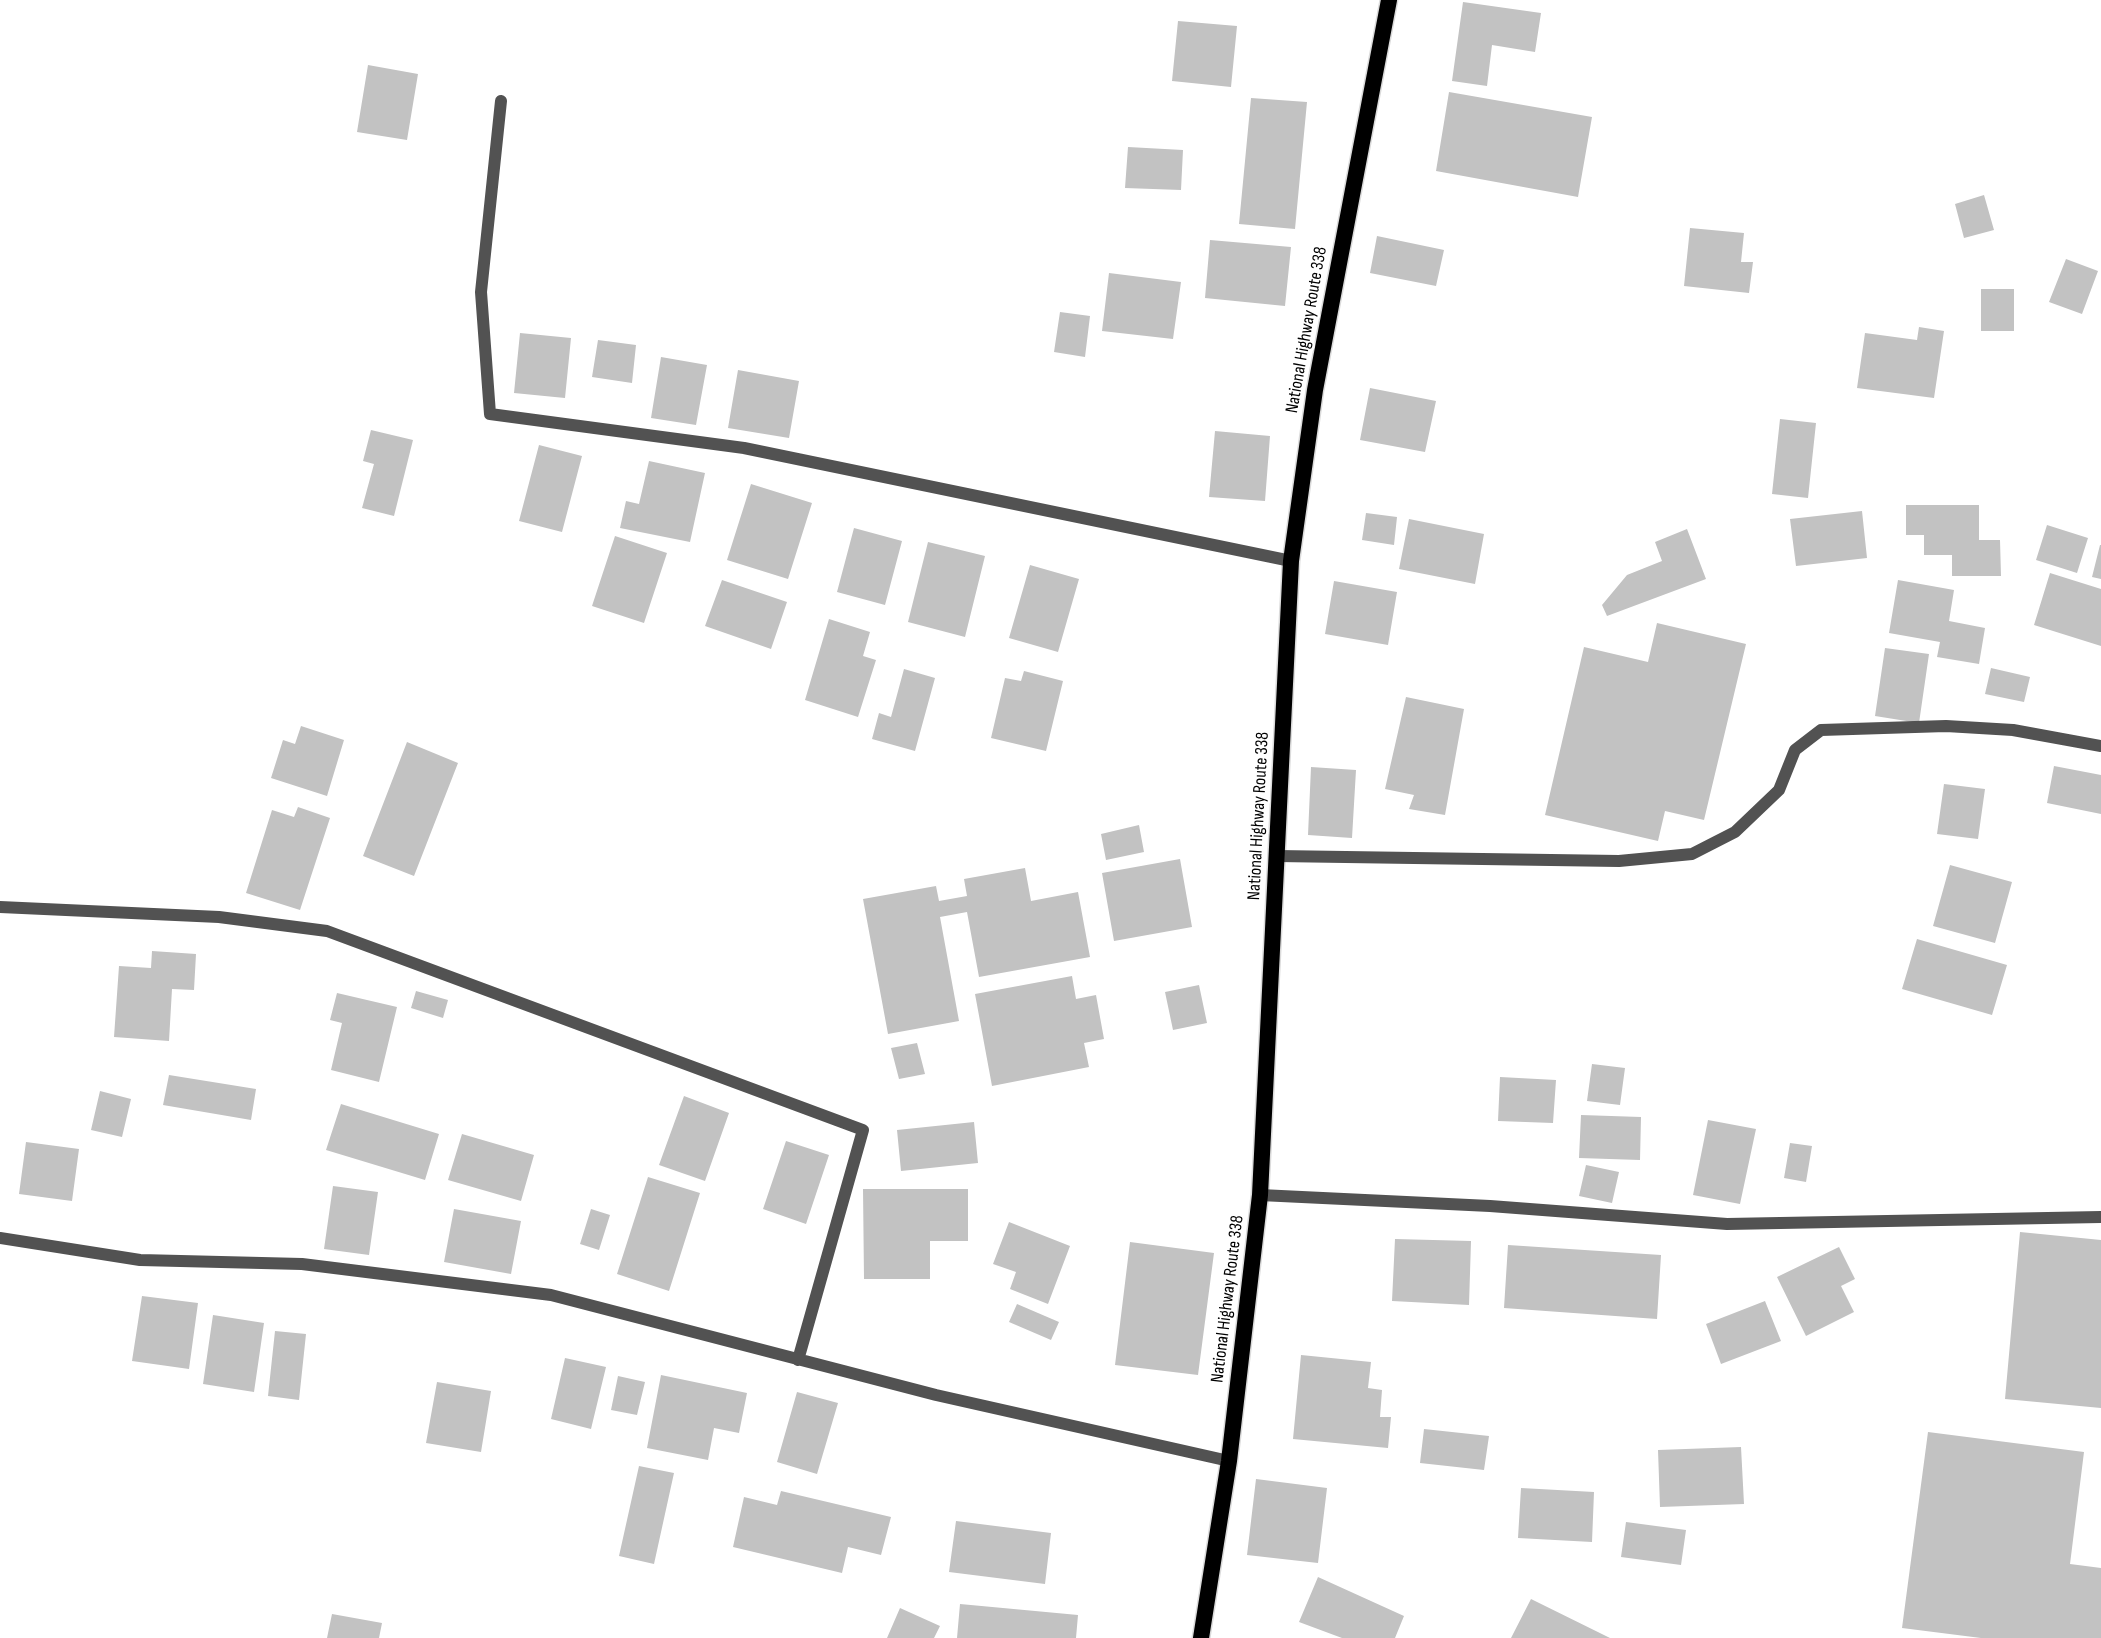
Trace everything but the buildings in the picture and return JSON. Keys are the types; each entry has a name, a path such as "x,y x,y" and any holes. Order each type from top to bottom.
{"highway":[{"name":"National Highway Route 338","path":"1201,1638 1229,1461 1260,1195 1291,561 1315,390 1389,0"}],"street":[{"path":"501,101 481,292 490,414 744,448 1291,561"},
{"path":"1277,856 1619,861 1692,854 1735,832 1779,790 1795,750 1821,730 1958,727 2013,730 2101,746"},
{"path":"0,907 219,917 327,931 863,1130 798,1360"},
{"path":"1260,1195 1490,1206 1727,1224 2101,1217"},
{"path":"0,1238 140,1260 302,1264 551,1295 936,1395 1229,1461"}]}
